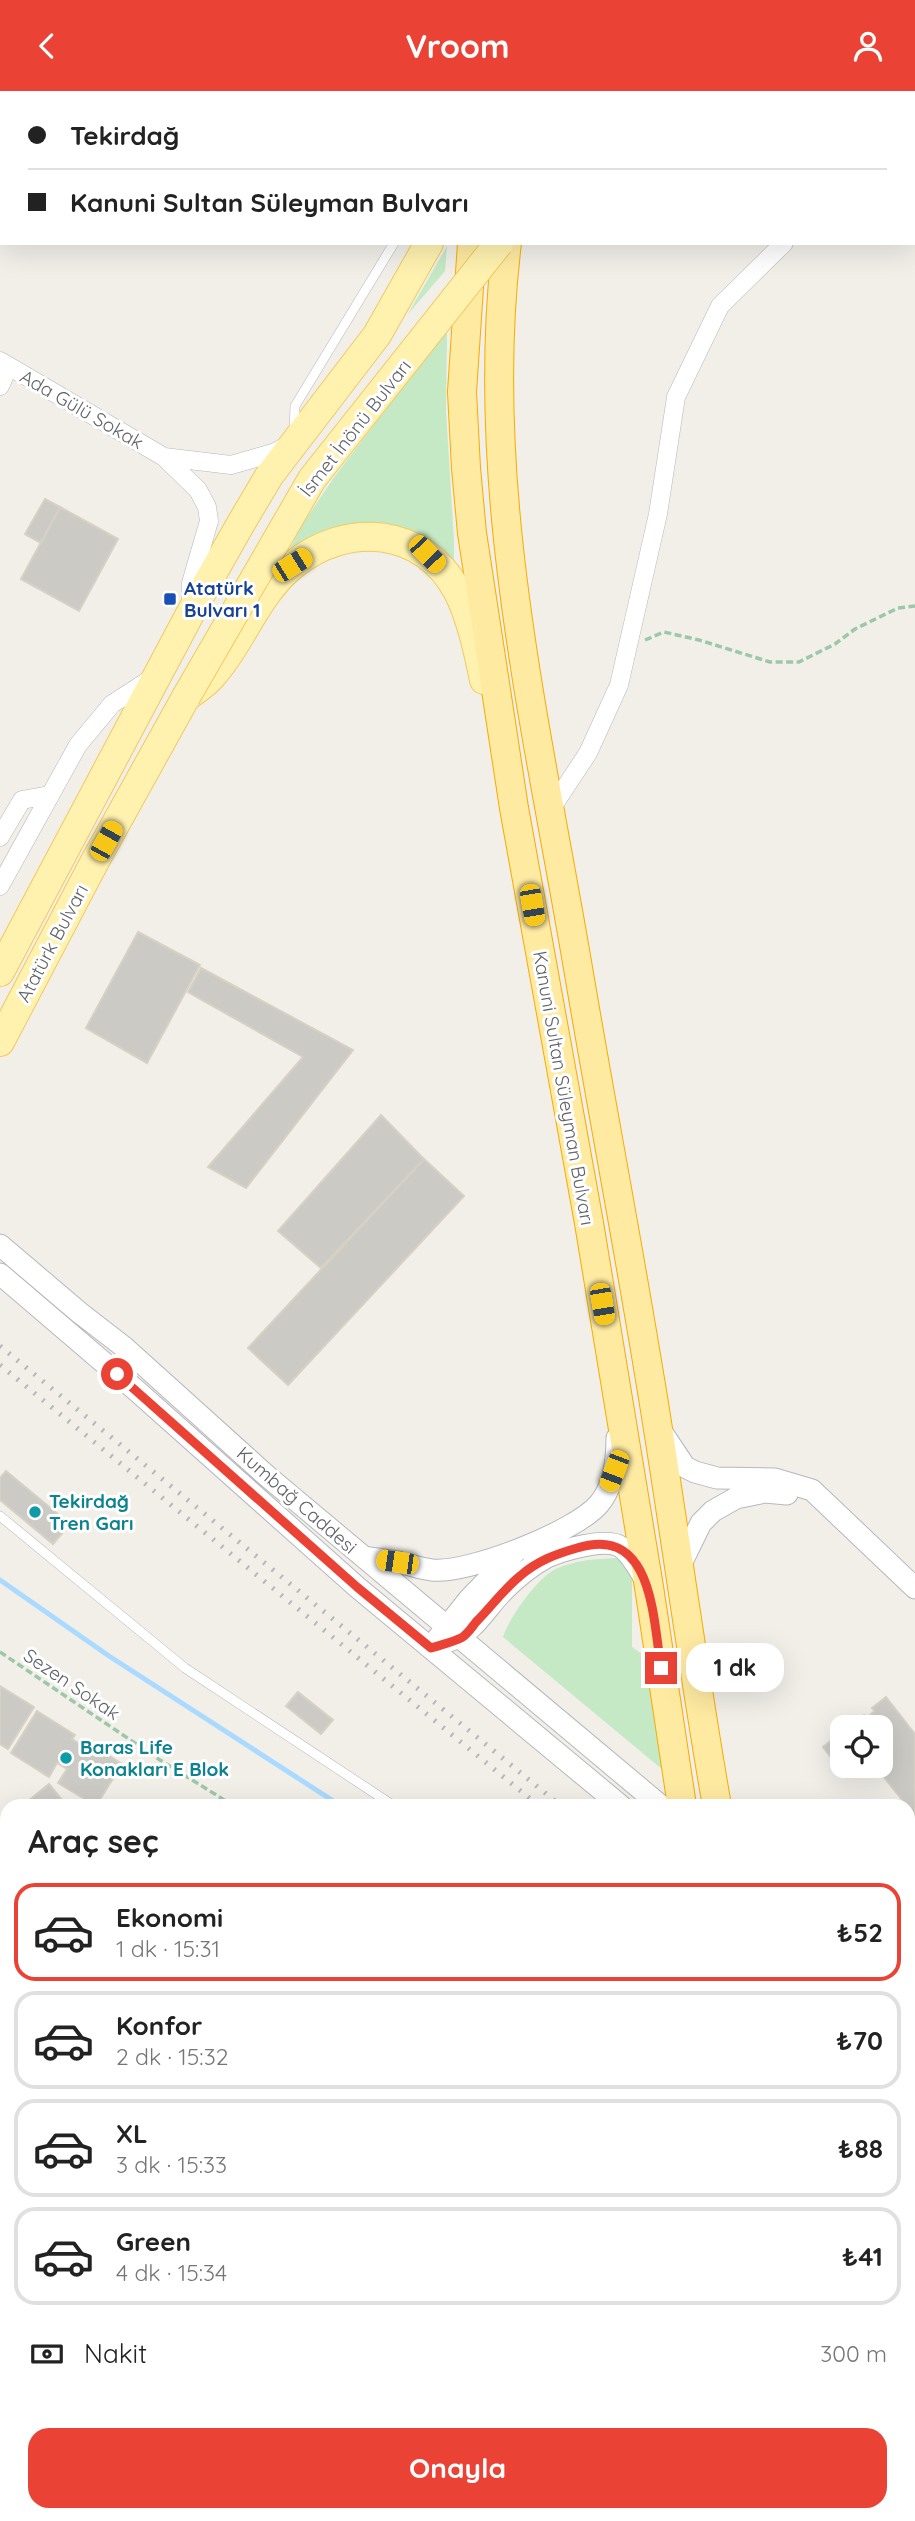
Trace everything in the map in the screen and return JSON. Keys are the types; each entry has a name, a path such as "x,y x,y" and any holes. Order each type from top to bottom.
{"highway":[{"name":"Kanuni Sultan Süleyman Bulvarı","path":"472,245 462,392 466,468 483,610 514,808 620,1412 681,1799"},
{"name":"Kanuni Sultan Süleyman Bulvarı","path":"508,245 501,319 499,387 507,536 551,809 658,1426 716,1799"}],"main road":[{"name":"İsmet İnönü Bulvarı","path":"157,675 269,476 377,335 428,245"},
{"name":"İsmet İnönü Bulvarı","path":"186,697 312,479 497,245"},
{"path":"186,697 210,679 267,593 292,565 337,542 364,536 408,543 427,554 444,572 458,593 480,661 514,808"},
{"name":"Atatürk Bulvarı","path":"0,972 157,675"},
{"name":"Atatürk Bulvarı","path":"0,1042 95,861 186,697"}],"street":[{"path":"551,809 588,753 619,685 658,514 676,397 720,306 782,245"},
{"path":"0,386 5,364"},
{"name":"Ada Gülü Sokak","path":"5,364 164,457"},
{"path":"164,457 231,465 272,453 295,442"},
{"path":"164,457 198,490 209,521 191,583 191,613"},
{"path":"0,886 78,745 112,704 157,675"},
{"path":"0,837 22,800 44,796 49,798"},
{"name":"Kumbağ Caddesi","path":"0,1245 124,1347 267,1476 653,1799"},
{"name":"Kumbağ Caddesi","path":"0,1274 137,1391 357,1587 613,1799"},
{"path":"363,1557 433,1570 457,1568 516,1551 582,1518 599,1504 614,1471 617,1418 620,1412"},
{"path":"658,1426 674,1454 685,1467 695,1472 717,1478 775,1479 812,1490 915,1588"},
{"path":"679,1568 701,1523 713,1511 736,1498 765,1492 788,1494 832,1510"},
{"path":"431,1648 454,1632 523,1573 548,1557 584,1546 603,1543 621,1547 641,1570 649,1587"},
{"path":"454,1632 516,1551"}],"lane":[{"path":"295,442 295,406 393,245"},
{"path":"0,1516 185,1668 383,1799"}],"path":[{"path":"627,648 664,632 769,662 799,663 835,644 855,629 898,608 915,606"},
{"name":"Sezen Sokak","path":"0,1652 223,1799"}],"green space":[{"path":"447,246 445,271 408,314"},
{"path":"447,329 446,411 454,572 400,529 286,558 300,528 335,476"},
{"path":"616,1558 627,1564 632,1575 632,1647 655,1663 663,1770 503,1637 525,1599 549,1573 578,1562"}],"building":[{"path":"45,499 60,507 41,543 25,534"},
{"path":"60,507 118,539 79,611 21,579"},
{"path":"138,932 200,965 147,1063 86,1028"},
{"path":"201,968 353,1050 246,1188 208,1167 303,1057 188,992"},
{"path":"381,1115 424,1159 321,1268 278,1231"},
{"path":"424,1159 464,1196 288,1385 248,1348"},
{"name":"Tekirdağ Tren Garı","path":"6,1471 70,1524 53,1544 0,1500 0,1478"},
{"path":"0,1686 34,1707 8,1749 0,1744"},
{"path":"298,1692 333,1720 321,1734 286,1706"},
{"path":"886,1697 915,1734 915,1799 901,1799 885,1778 893,1778 893,1715 870,1715 875,1711 872,1708"},
{"name":"Baras Life Konakları E Blok","path":"37,1711 75,1735 72,1739 83,1746 86,1741 122,1764 100,1799 84,1799 58,1783 67,1769 57,1763 49,1777 11,1753"},
{"path":"830,1741 830,1756 823,1747"},
{"path":"49,1784 61,1799 31,1799"}],"waterway":[{"path":"0,1580 109,1656 330,1799"}],"railway":[{"path":"0,1346 552,1799"},
{"path":"0,1365 530,1799"}],"place":[{"name":"Atatürk Bulvarı 1","path":"170,599"},
{"name":"Tekirdağ Tren Garı","path":"35,1512"},
{"name":"Baras Life Konakları E Blok","path":"66,1758"}],"route":[{"path":"117,1374 357,1587 431,1648 462,1638 503,1591 523,1573 548,1557 603,1543 621,1547 641,1570 649,1587 661,1668"}]}
